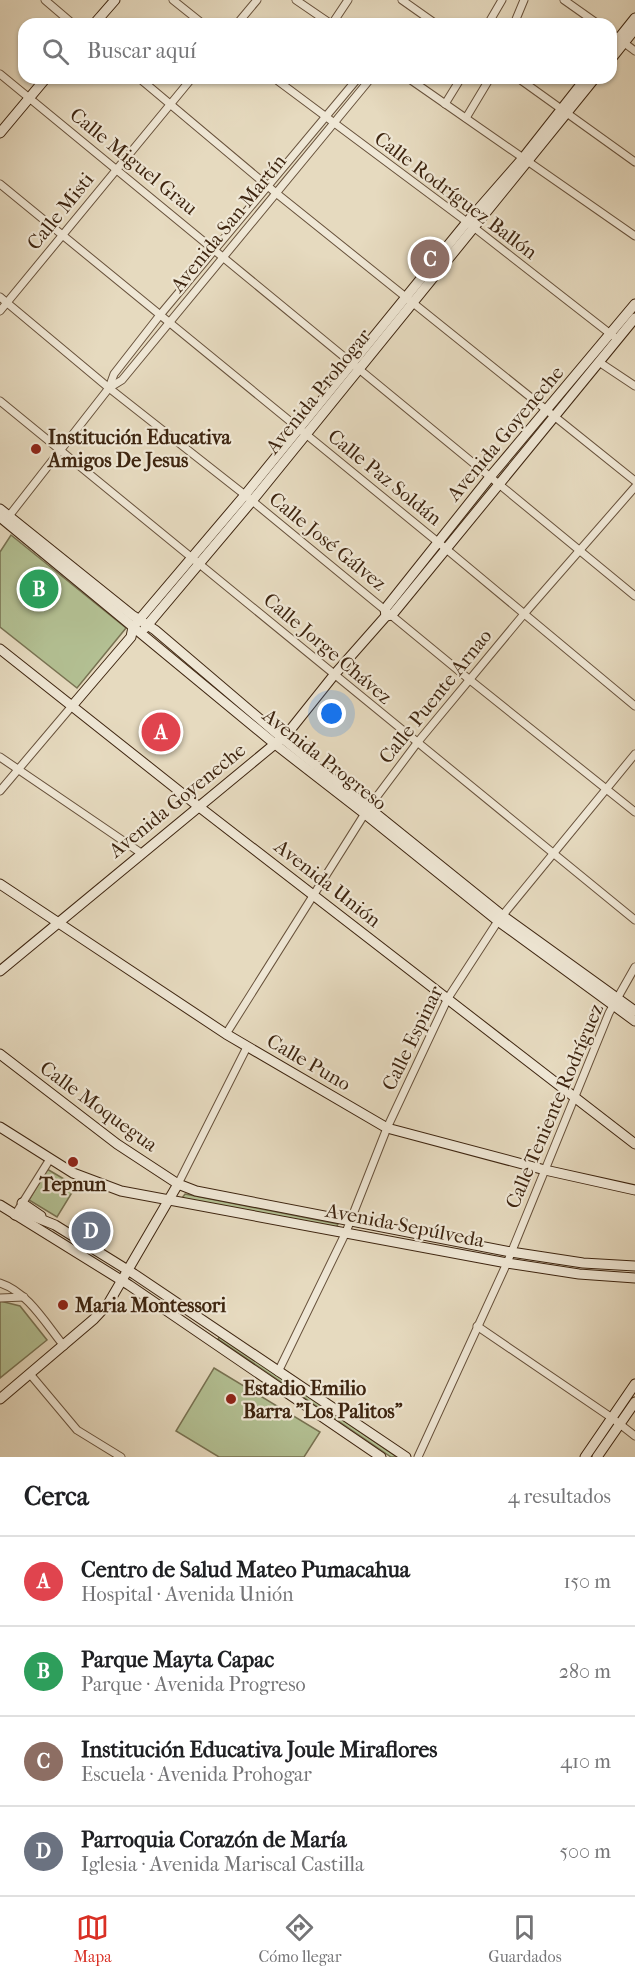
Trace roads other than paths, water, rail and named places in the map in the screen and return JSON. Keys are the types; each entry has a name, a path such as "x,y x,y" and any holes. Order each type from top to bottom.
{"street":[{"path":"45,0 67,18"},
{"path":"99,18 115,0"},
{"path":"173,0 196,18"},
{"path":"242,18 258,0"},
{"path":"296,0 323,18"},
{"path":"336,18 348,0"},
{"path":"402,0 428,18"},
{"path":"492,18 502,0"},
{"path":"516,18 524,0"},
{"path":"564,0 590,18"},
{"path":"618,38 635,18"},
{"path":"618,38 635,29"},
{"path":"618,38 635,51"},
{"name":"Calle Miguel Grau","path":"0,74 635,596"},
{"path":"0,133 41,84"},
{"path":"146,84 276,193 410,298 635,481"},
{"name":"Calle Misti","path":"0,310 187,84"},
{"name":"Calle Rodríguez Ballón","path":"282,84 470,225 614,337"},
{"name":"Avenida San Martín","path":"4,521 109,388 114,374 160,315 353,84"},
{"name":"Avenida San Martín","path":"109,388 122,380 366,84"},
{"path":"417,84 635,236"},
{"path":"445,104 457,84"},
{"path":"466,118 486,84"},
{"path":"526,84 635,162"},
{"path":"564,111 582,84"},
{"path":"564,111 589,84"},
{"name":"Avenida Prohogar","path":"0,791 248,498 564,111"},
{"name":"Calle Paz Soldán","path":"0,184 635,706"},
{"name":"Calle José Gálvez","path":"0,297 109,388 635,812"},
{"name":"Avenida Goyeneche","path":"443,546 490,477 599,362 635,304"},
{"name":"Avenida Goyeneche","path":"0,971 278,741 443,546 499,484 550,414 614,337 635,318"},
{"path":"599,362 635,386"},
{"name":"Calle Jorge Chávez","path":"0,401 635,920"},
{"name":"Calle Puente Arnao","path":"226,1034 367,810 417,743 524,614 635,487"},
{"name":"Avenida Progreso","path":"0,509 4,521 501,918 615,1001 635,1021"},
{"name":"Avenida Unión","path":"0,649 198,806 635,1144"},
{"name":"Calle Espinar","path":"278,1372 346,1232 387,1128 447,998 501,918 635,754"},
{"path":"0,757 141,853"},
{"name":"Calle Puno","path":"0,884 226,1034 387,1128 545,1170 635,1190"},
{"name":"Calle Teniente Rodríguez","path":"418,1457 507,1263 615,1001 635,968"},
{"name":"Avenida Progreso","path":"615,1001 635,1011"},
{"path":"0,1400 101,1311 170,1200 247,1047"},
{"name":"Calle Moquegua","path":"0,1054 117,1144 178,1184"},
{"name":"Avenida Sepúlveda","path":"0,1127 73,1173 121,1191 507,1263 579,1274 635,1278"},
{"path":"15,1215 50,1159"},
{"name":"Avenida Sepúlveda","path":"178,1184 196,1191 511,1252 583,1263 635,1266"},
{"path":"22,1203 127,1270 406,1457"},
{"path":"0,1205 122,1280 381,1457"},
{"path":"15,1215 23,1212 55,1226"},
{"path":"449,1252 452,1241"},
{"path":"0,1283 14,1288 24,1297 64,1346"},
{"path":"0,1298 24,1297"},
{"path":"195,1329 203,1321"},
{"path":"477,1326 635,1436"},
{"path":"213,1341 221,1333"},
{"path":"30,1374 77,1430 121,1457"},
{"path":"585,1457 635,1384"},
{"path":"597,1457 635,1402"}],"place":[{"name":"Institución Educativa Joule Miraflores","path":"430,259"},
{"name":"Institución Educativa Amigos De Jesus","path":"36,449"},
{"name":"Parque Mayta Capac","path":"39,589"},
{"name":"Centro de Salud Mateo Pumacahua","path":"161,732"},
{"name":"Tepnun","path":"73,1162"},
{"name":"Parroquia Corazón de María","path":"91,1231"},
{"name":"Maria Montessori","path":"63,1305"},
{"name":"Estadio Emilio Barra \"Los Palitos\"","path":"231,1399"}]}
